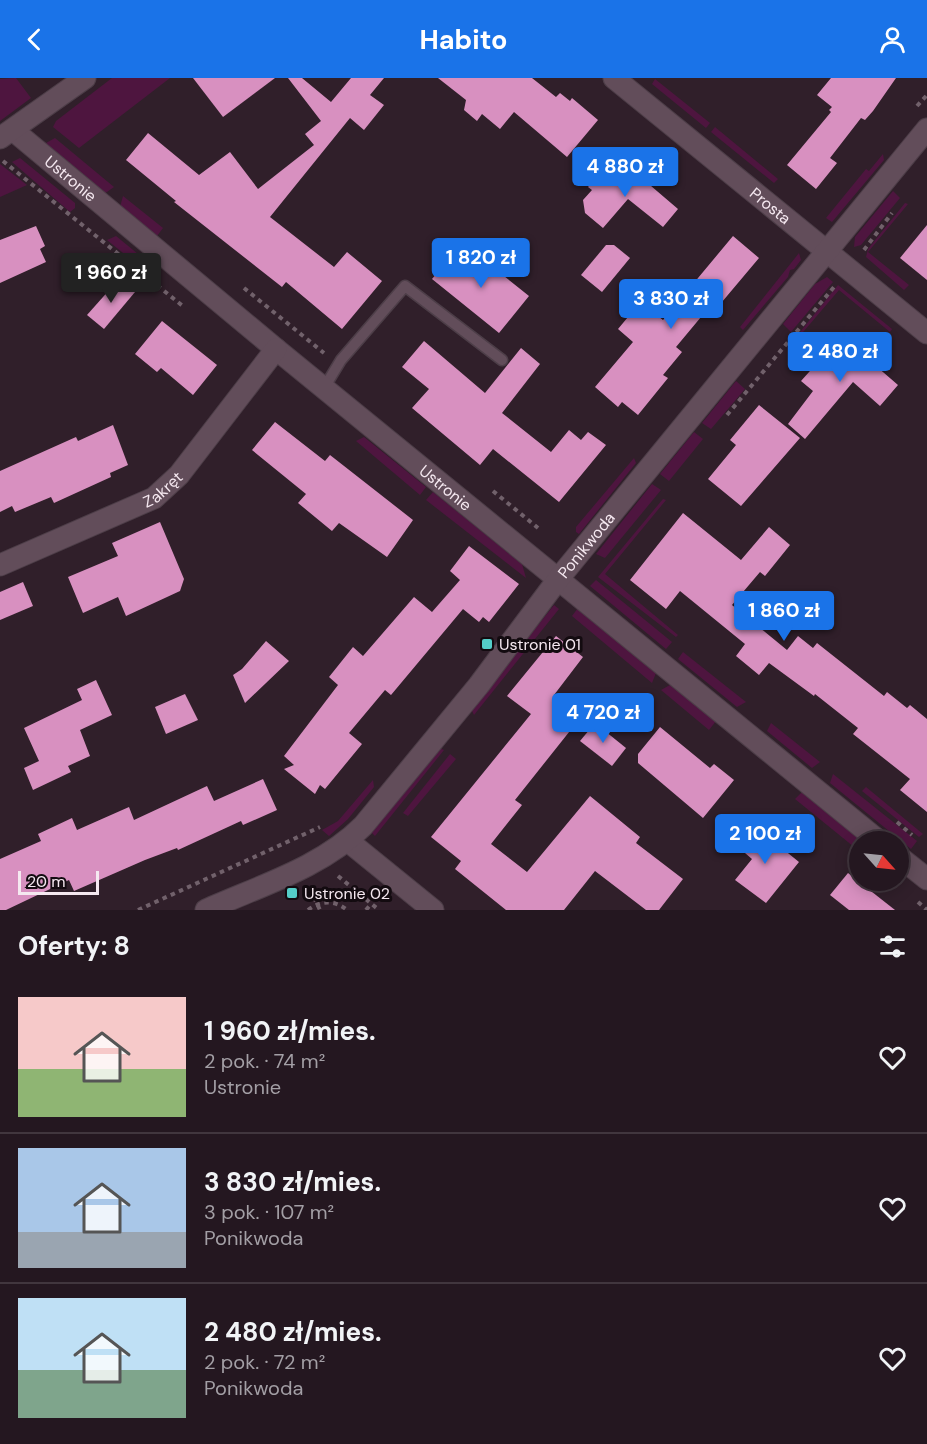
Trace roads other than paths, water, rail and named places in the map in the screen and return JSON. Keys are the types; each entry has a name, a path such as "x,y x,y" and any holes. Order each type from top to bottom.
{"street":[{"path":"7,134 85,78"},
{"name":"Prosta","path":"614,78 927,333"},
{"name":"Ponikwoda","path":"215,908 327,855 348,841 400,784 559,578 927,129"},
{"name":"Ustronie","path":"7,134 543,564 866,831"},
{"name":"Zakręt","path":"0,565 154,498 179,475 276,349"},
{"path":"348,841 433,910"},
{"path":"909,865 927,879"}],"lane":[{"path":"324,388 341,360 405,286 502,360"}],"place":[{"name":"Ustronie 01","path":"487,644"},
{"name":"Ustronie 02","path":"292,893"}]}
